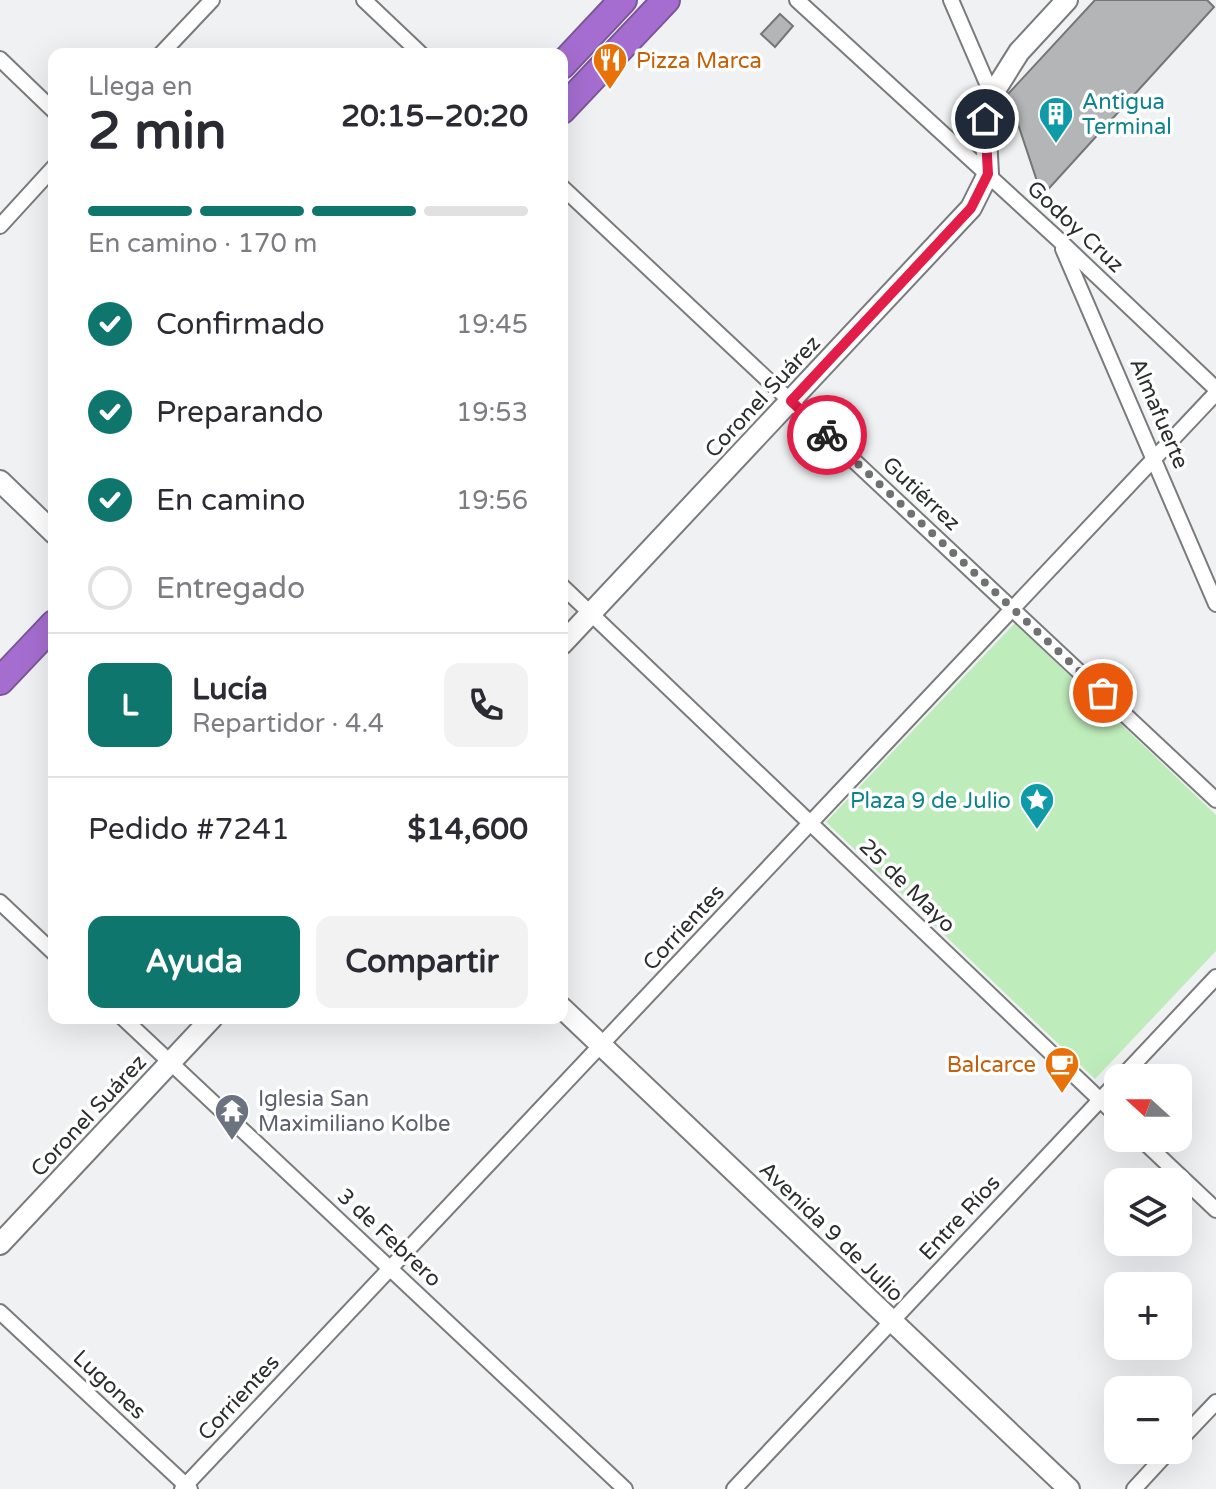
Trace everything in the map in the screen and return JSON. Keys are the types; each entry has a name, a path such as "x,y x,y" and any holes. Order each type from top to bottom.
{"highway":[{"path":"568,59 623,0"},
{"path":"568,104 666,0"},
{"path":"0,681 48,630"}],"street":[{"path":"167,48 212,0"},
{"path":"364,0 415,48"},
{"name":"Godoy Cruz","path":"797,0 1060,241 1216,391"},
{"path":"951,0 992,95"},
{"path":"988,174 985,119 992,95 1019,52 1067,0"},
{"path":"0,59 48,105"},
{"path":"0,226 48,174"},
{"name":"Coronel Suárez","path":"568,638 971,208 988,174"},
{"name":"Gutiérrez","path":"568,193 1216,800"},
{"name":"Almafuerte","path":"1060,241 1216,604"},
{"name":"Corrientes","path":"186,1488 390,1267 602,1046 1216,391"},
{"path":"0,481 48,527"},
{"name":"25 de Mayo","path":"568,592 1104,1104"},
{"path":"0,902 48,947"},
{"name":"Entre Ríos","path":"1134,1064 1216,977"},
{"name":"Avenida 9 de Julio","path":"568,1014 1069,1489"},
{"name":"3 de Febrero","path":"129,1024 625,1489"},
{"name":"Coronel Suárez","path":"0,1244 206,1024"},
{"name":"Entre Ríos","path":"734,1489 1104,1096"},
{"path":"1155,1152 1216,1210"},
{"name":"Lugones","path":"0,1312 186,1488"},
{"path":"1192,1427 1216,1402"},
{"path":"1134,1489 1157,1464"}],"green space":[{"path":"1015,623 1216,815 1216,951 1109,1064 1104,1064 1104,1069 1095,1079 826,822"}],"building":[{"name":"Antigua Terminal","path":"1095,0 1207,0 1214,7 1042,196 1008,94"},
{"path":"780,14 793,26 775,47 761,34"}],"way so far":[{"path":"827,435 1103,693"}],"place":[{"name":"Pizza Marca","path":"610,91"},
{"name":"Antigua Terminal","path":"1056,145"},
{"name":"Plaza 9 de Julio","path":"1037,831"},
{"name":"Balcarce","path":"1062,1095"},
{"name":"Iglesia San Maximiliano Kolbe","path":"232,1142"}],"route":[{"path":"827,435 791,401 971,208 988,174 985,119"}]}
